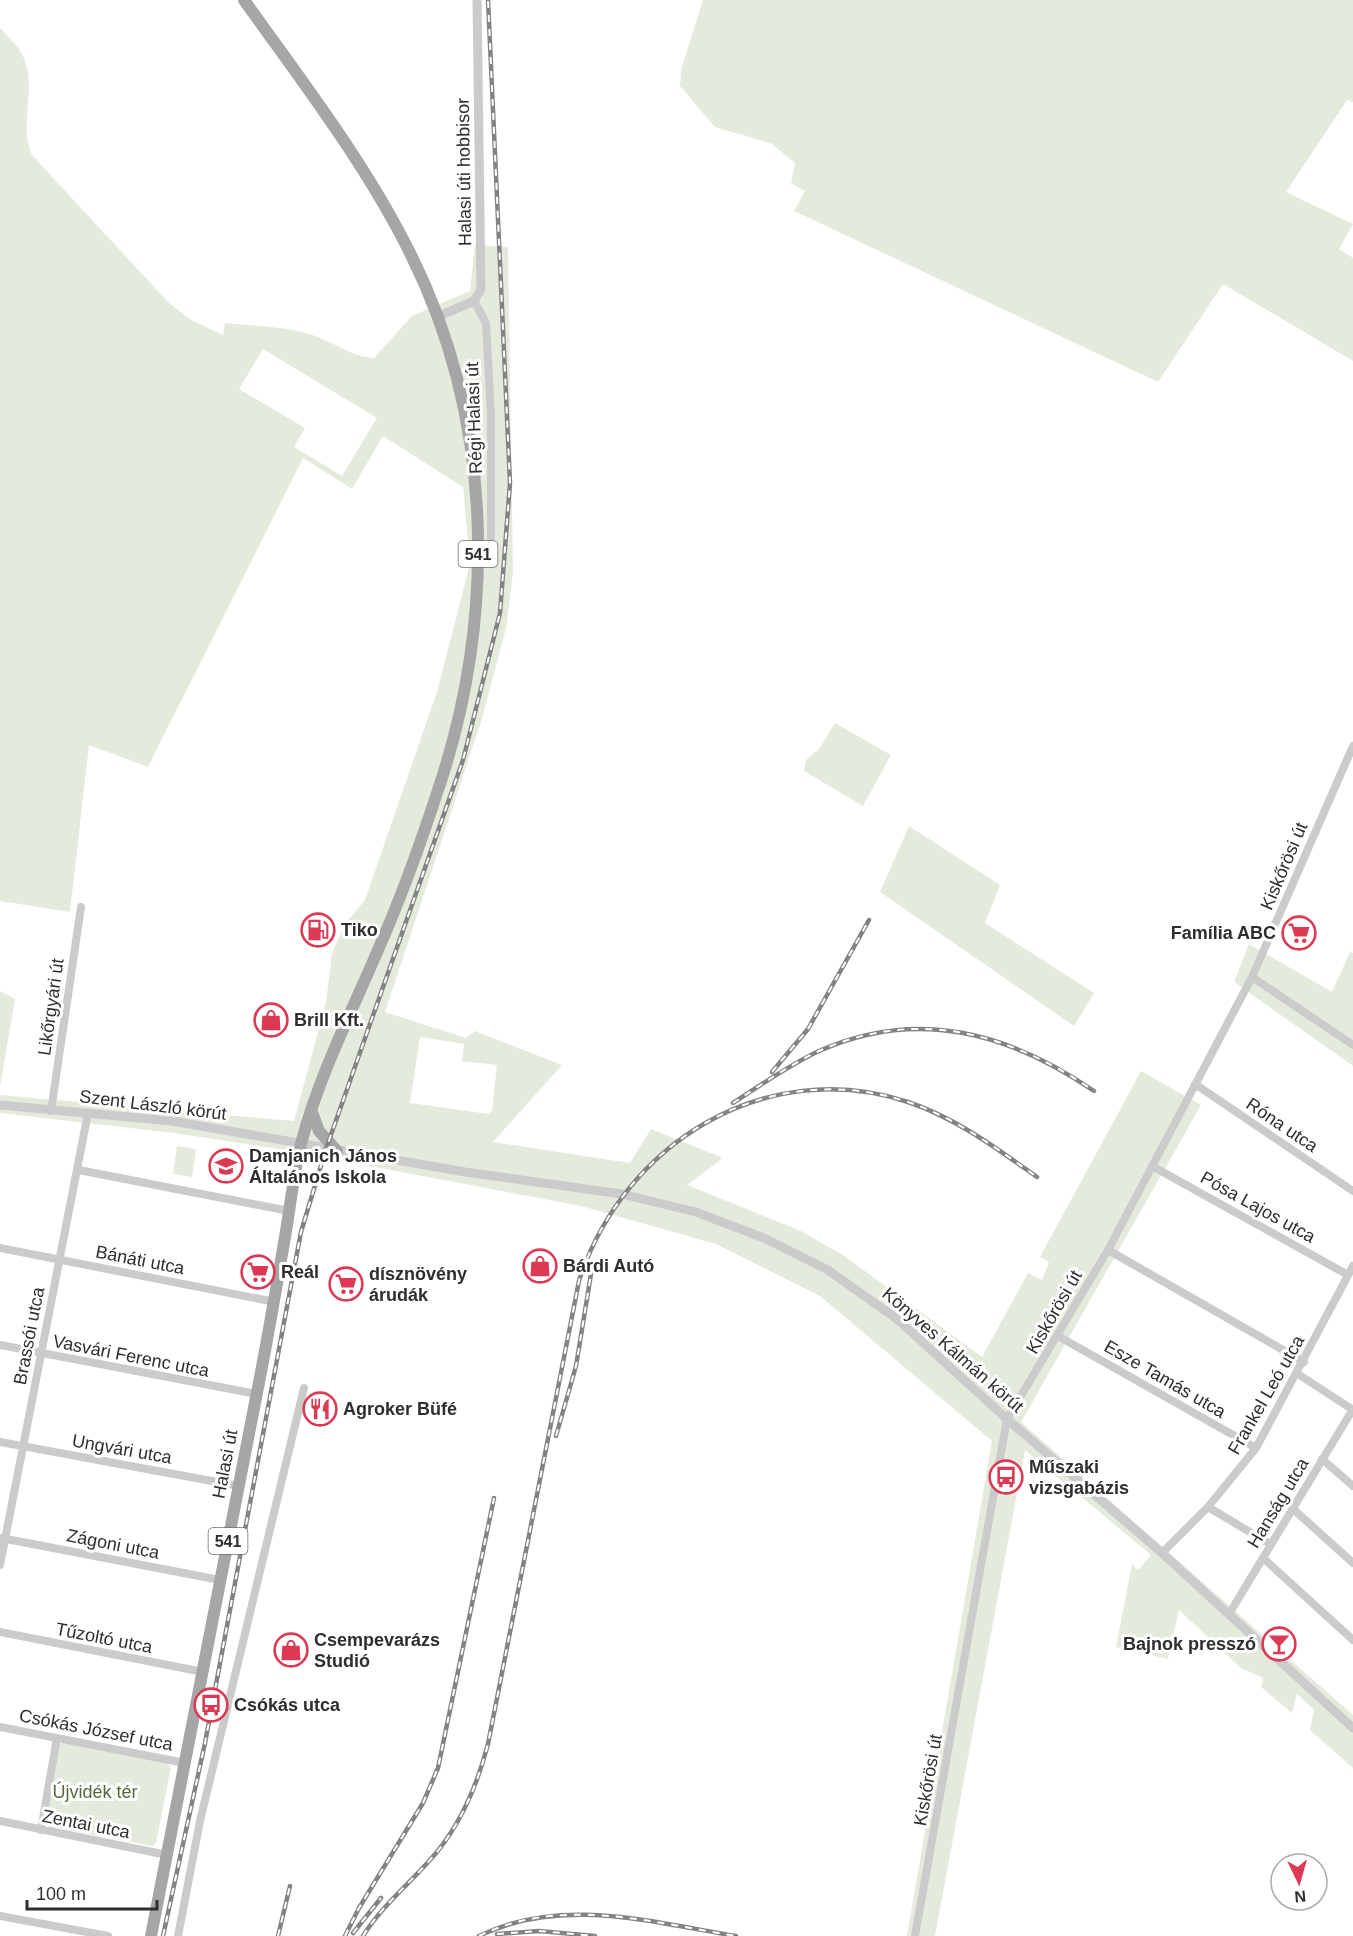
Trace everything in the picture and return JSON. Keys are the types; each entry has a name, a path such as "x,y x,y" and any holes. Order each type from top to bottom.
{"main road":[{"name":"541","path":"244,0 355,157 413,258 438,317"},
{"name":"Halasi út","path":"151,1936 275,1302 301,1144 311,1110 388,928 438,792 469,673 478,587 476,490 466,418 455,368 438,317"},
{"path":"311,1110 320,1131 337,1150"}],"street":[{"name":"Halasi úti hobbisor","path":"474,301 481,289 482,276 477,0"},
{"path":"438,317 474,301"},
{"name":"Régi Halasi út","path":"474,301 486,323 491,415 491,538"},
{"name":"Kiskőrösi út","path":"915,1936 1007,1419 1108,1250 1252,977 1353,746"},
{"name":"Likőrgyári út","path":"51,1111 81,907"},
{"path":"1252,977 1353,1045"},
{"name":"Róna utca","path":"1195,1084 1353,1191"},
{"name":"Szent László körút","path":"0,1106 172,1121 301,1144"},
{"name":"Brassói utca","path":"0,1565 3,1538 23,1446 58,1259 79,1170 88,1113"},
{"name":"Könyves Kálmán körút","path":"301,1144 658,1201 726,1221 802,1256 860,1292 897,1319 1007,1419 1162,1553 1353,1728"},
{"name":"Pósa Lajos utca","path":"1152,1166 1348,1275"},
{"path":"79,1170 289,1211"},
{"name":"Bánáti utca","path":"0,1248 275,1302"},
{"path":"1108,1250 1304,1362"},
{"name":"Frankel Leó utca","path":"1162,1553 1208,1507 1256,1448 1298,1374 1353,1266"},
{"name":"Esze Tamás utca","path":"1058,1336 1256,1448"},
{"name":"Vasvári Ferenc utca","path":"0,1346 256,1394"},
{"path":"1298,1374 1353,1410"},
{"path":"178,1936 200,1821 304,1388"},
{"name":"Hanság utca","path":"1229,1614 1353,1410"},
{"name":"Ungvári utca","path":"0,1442 239,1486"},
{"path":"1322,1460 1353,1486"},
{"path":"1208,1507 1270,1544"},
{"path":"1292,1509 1353,1563"},
{"name":"Zágoni utca","path":"3,1538 220,1580"},
{"path":"1263,1558 1353,1640"},
{"name":"Tűzoltó utca","path":"0,1632 203,1672"},
{"name":"Csókás József utca","path":"0,1727 186,1763"},
{"path":"41,1830 57,1738"},
{"name":"Zentai utca","path":"0,1821 167,1855"},
{"path":"0,1916 108,1936"}],"green space":[{"path":"703,0 1353,0 1353,102 1347,100 1286,192 1353,224 1339,249 1353,258 1353,361 1223,284 1158,382 794,211 805,191 791,183 795,163 772,144 715,127 680,86 681,70"},
{"path":"0,28 19,49 25,62 29,88 27,129 32,155 169,303 191,320 223,335 225,323 289,329 317,337 357,355 374,358 412,316 470,291 475,245 508,247 513,573 506,628 481,722 385,1012 466,1038 475,1031 562,1065 493,1142 630,1163 651,1129 723,1158 687,1185 799,1230 843,1255 982,1357 1028,1273 1042,1280 1049,1262 1040,1257 1141,1071 1201,1105 1021,1422 1353,1715 1353,1768 1310,1730 1314,1710 1297,1694 1292,1713 1261,1687 1263,1678 1241,1668 1179,1610 1168,1659 1116,1647 1132,1564 1138,1570 1151,1555 1025,1450 935,1936 907,1936 992,1441 820,1296 716,1244 581,1206 285,1150 174,1133 0,1113 0,1095 294,1121 326,1002 332,953 345,924 365,900 437,692 470,564 463,487 383,436 352,489 303,458 148,767 89,745 70,912 0,901","holes":["263,349 377,418 342,476 294,447 305,428 239,389","420,1037 464,1044 462,1061 497,1065 492,1111 489,1114 410,1103"]},
{"path":"835,723 891,755 863,806 804,771 806,760 819,749"},
{"path":"909,826 1000,885 985,923 1094,993 1074,1026 880,892"},
{"path":"1249,944 1332,992 1350,952 1353,953 1353,1066 1234,982"},
{"path":"0,991 15,999 0,1087"},
{"path":"177,1146 196,1149 192,1177 173,1174"},
{"name":"Újvidék tér","path":"63,1742 168,1763 171,1768 156,1843 153,1846 51,1827 47,1818 59,1746"}],"railway":[{"path":"163,1936 205,1743 301,1232 326,1149 463,760 500,613 510,483 488,0"},
{"path":"772,1072 808,1029 869,920"},
{"path":"733,1103 819,1051 856,1038 892,1031 927,1029 962,1033 996,1041 1029,1054 1094,1091"},
{"path":"363,1936 386,1906 441,1847 459,1820 479,1775 488,1744 579,1281 600,1232 629,1189 665,1152 706,1122 753,1102 802,1091 855,1091 908,1102 959,1125 1037,1177"},
{"path":"556,1436 576,1366 593,1262"},
{"path":"345,1936 359,1908 423,1803 438,1768 494,1498"},
{"path":"278,1936 290,1886"},
{"path":"353,1933 381,1898"},
{"path":"479,1936 510,1924 542,1917 574,1915 639,1919 736,1936"},
{"path":"497,1934 539,1931 595,1936"}],"place":[{"name":"Tiko","path":"318,930"},
{"name":"Família ABC","path":"1299,933"},
{"name":"Brill Kft.","path":"271,1020"},
{"name":"Damjanich János Általános Iskola","path":"226,1166"},
{"name":"Bárdi Autó","path":"540,1266"},
{"name":"Reál","path":"258,1272"},
{"name":"dísznövény árudák","path":"346,1284"},
{"name":"Agroker Büfé","path":"320,1409"},
{"name":"Műszaki vizsgabázis","path":"1006,1477"},
{"name":"Bajnok presszó","path":"1279,1644"},
{"name":"Csempevarázs Studió","path":"291,1650"},
{"name":"Csókás utca","path":"211,1705"}]}
